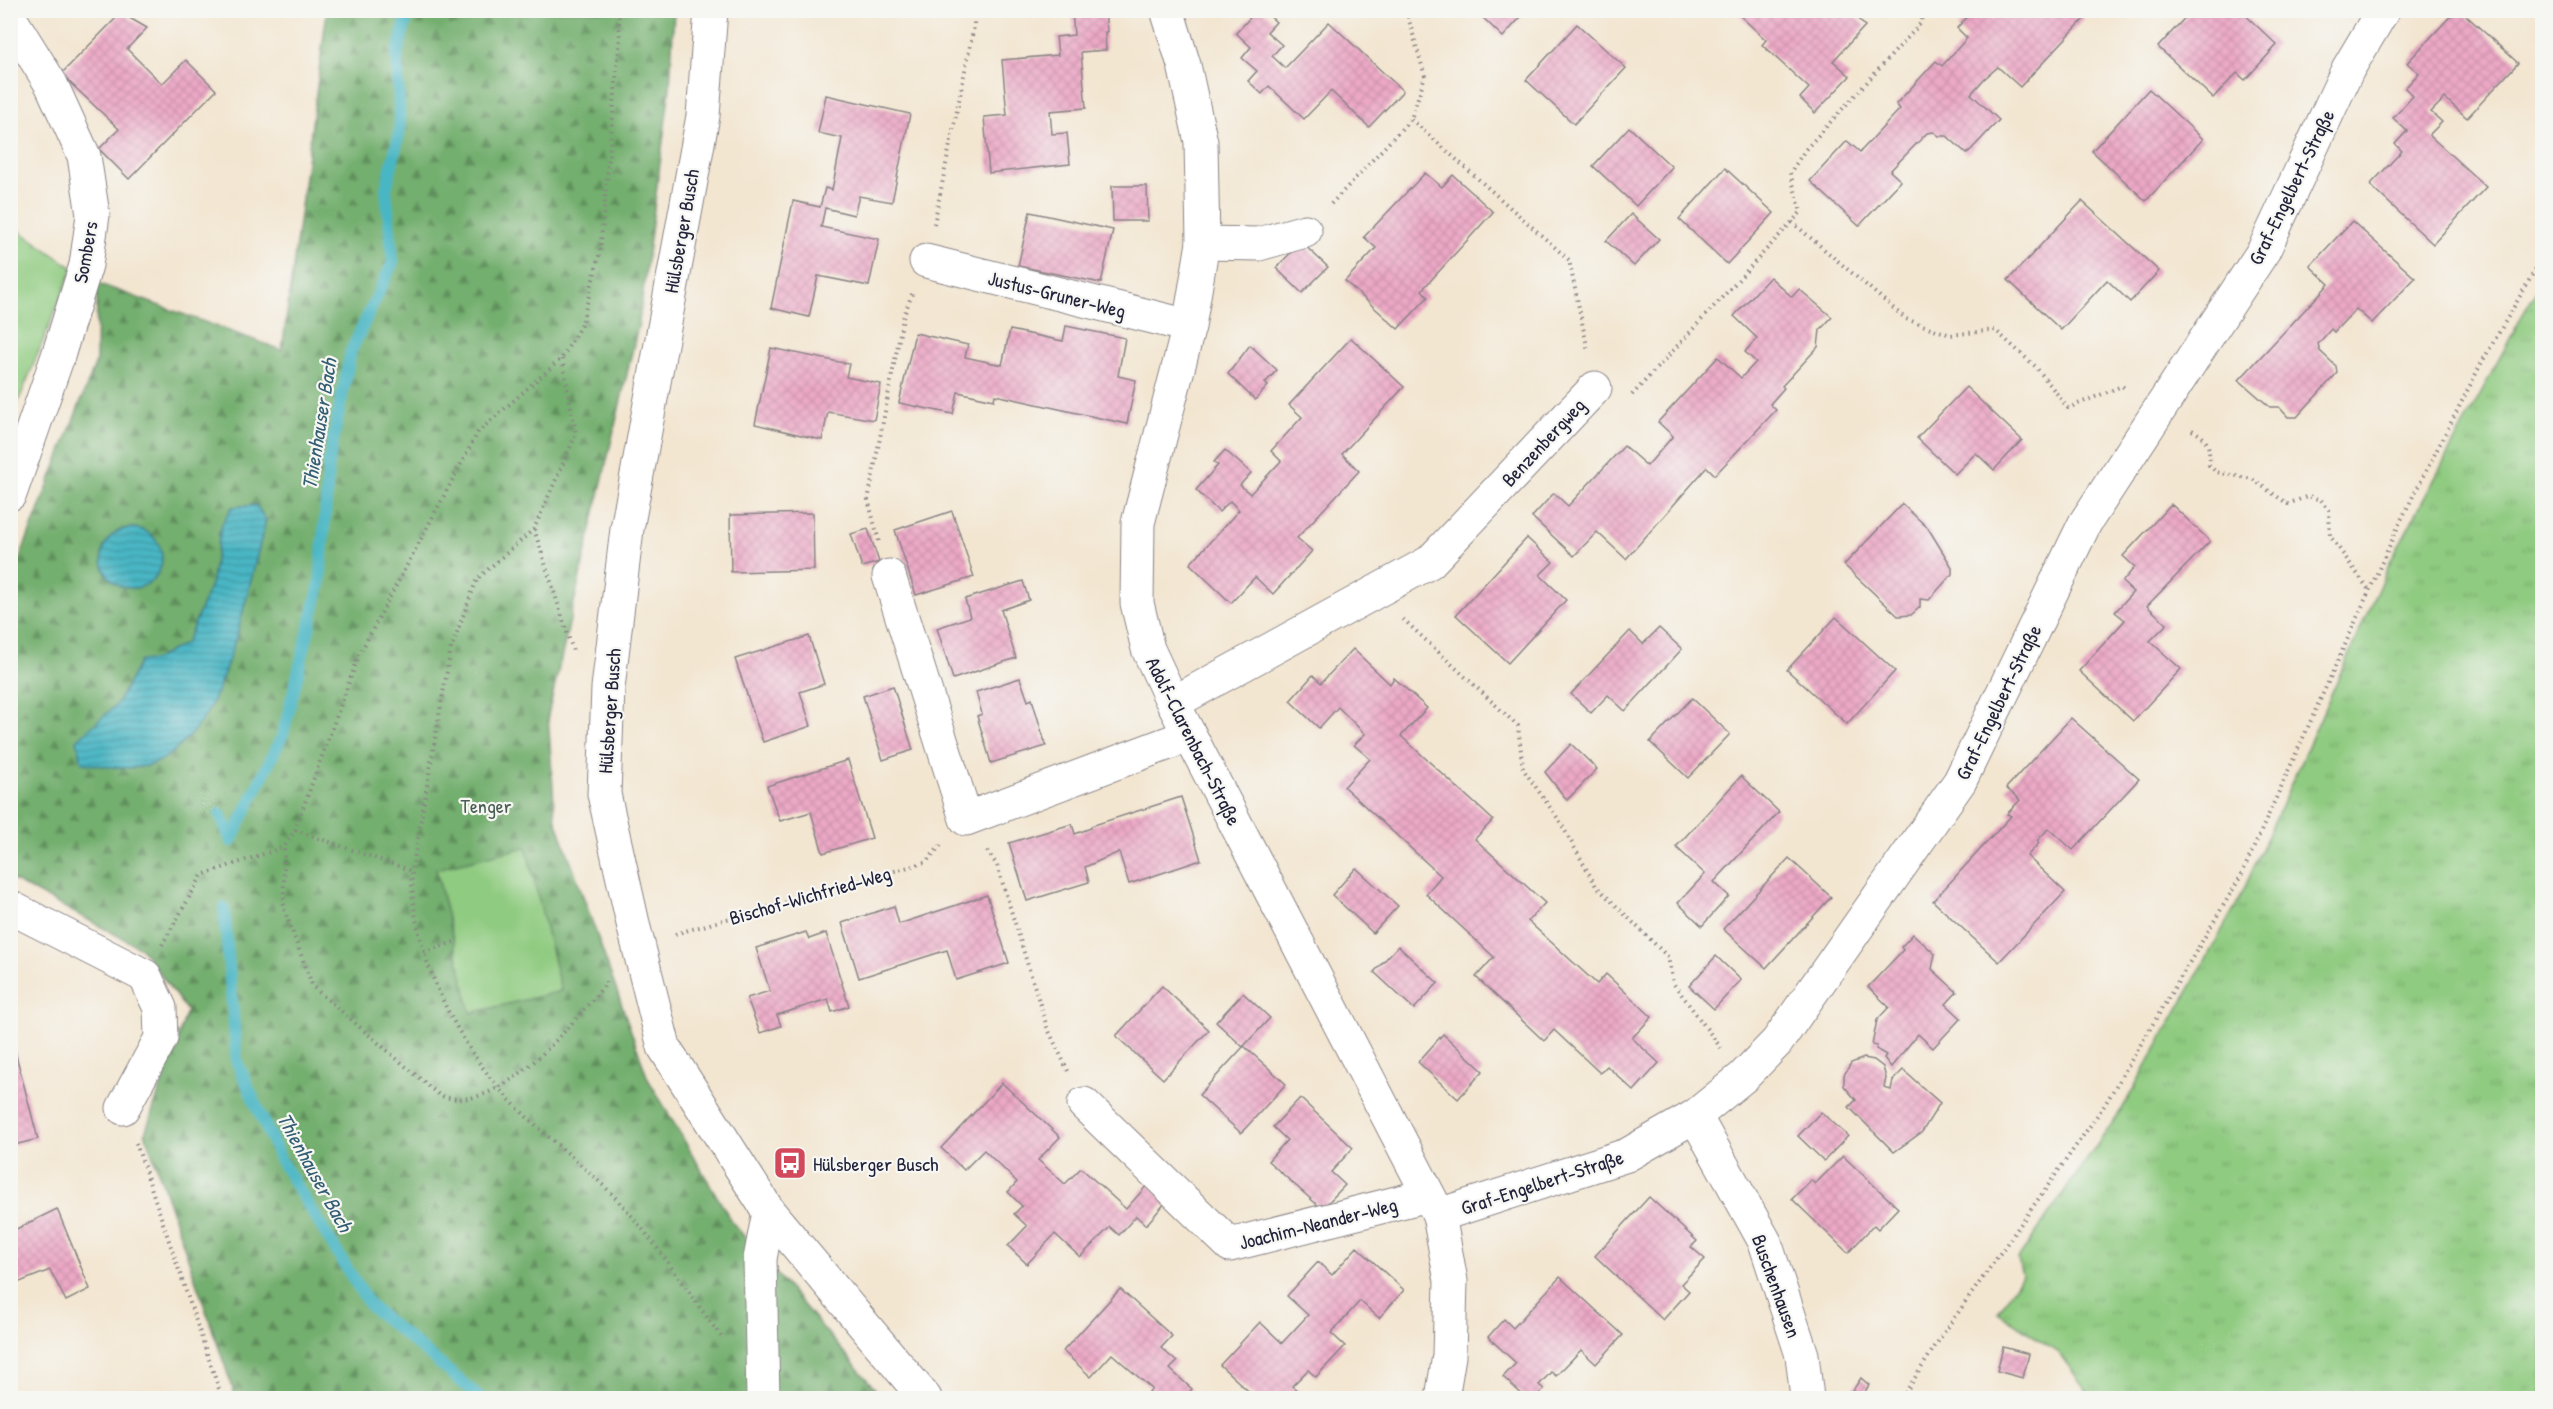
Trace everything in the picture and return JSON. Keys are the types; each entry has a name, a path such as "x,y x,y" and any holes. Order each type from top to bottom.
{"street":[{"name":"Hülsberger Busch","path":"711,10 703,116 627,529 608,688 604,794 664,1047 769,1212 925,1398"},
{"name":"Adolf-Clarenbach-Straße","path":"1167,10 1184,65 1201,142 1203,243 1189,326 1138,523 1137,603 1148,649 1173,703 1433,1205 1451,1281 1449,1356 1442,1398"},
{"name":"Graf-Engelbert-Straße","path":"1433,1205 1628,1155 1695,1116 1743,1077 1777,1042 1960,781 2085,523 2264,250 2348,69 2383,10"},
{"name":"Sombers","path":"10,18 51,84 84,156 93,215 86,265 58,356 10,494"},
{"path":"1203,243 1260,244 1305,231"},
{"name":"Justus-Gruner-Weg","path":"926,261 1189,326"},
{"name":"Benzenbergweg","path":"1173,703 1376,594 1430,562 1595,388"},
{"path":"889,576 966,819 1190,735"},
{"path":"10,908 145,976 160,1008 161,1038 123,1108"},
{"name":"Joachim-Neander-Weg","path":"1084,1104 1230,1245 1433,1205"},
{"name":"Buschenhausen","path":"1695,1116 1765,1242 1802,1355 1807,1398"},
{"path":"763,1398 760,1259 769,1212"}],"path":[{"path":"498,1086 472,1097 454,1101 439,1095 312,987 284,909 284,848 295,830 359,655 478,432 562,358 582,324 600,252 620,38 618,10"},
{"path":"889,576 868,500 903,318 926,261 974,26 974,10"},
{"path":"1305,231 1411,119 1425,75 1406,10"},
{"path":"1595,388 1620,409 1801,212 1790,173 1805,150 1921,23 1922,10"},
{"name":"Benzenbergweg","path":"1411,119 1569,260 1595,388"},
{"path":"1792,222 1906,320 1950,334 1995,330 2036,367 2068,408 2122,386 2158,412 2206,439 2210,448 2209,465 2216,472 2252,479 2288,504 2308,496 2320,500 2329,510 2330,536 2369,590"},
{"path":"1902,1398 1941,1336 2104,1106 2241,876 2401,520 2471,383 2542,258"},
{"path":"562,358 576,435 534,529 477,579 451,648 412,871 411,891 424,952 457,1028 498,1086 631,1214 726,1344"},
{"path":"534,529 574,653 608,688"},
{"path":"1376,594 1518,726 1523,769 1559,820 1596,886 1668,957 1673,983 1743,1077"},
{"path":"966,819 996,865 1047,1027 1084,1104"},
{"name":"Bischof-Wichfried-Weg","path":"498,1086 533,1065 606,984 605,952 926,862 966,819"},
{"path":"295,830 412,871"},
{"path":"145,976 202,875 284,848"},
{"path":"424,952 454,942"},
{"path":"123,1108 222,1398"}],"green space":[{"name":"Tenger","path":"327,11 674,11 670,88 639,322 548,715 555,817 648,1079 732,1222 883,1398 236,1398 145,1133 187,1011 141,948 11,879 10,583 96,362 97,283 282,350"},
{"path":"11,225 73,268 19,400 11,413"},
{"path":"2542,279 2542,1398 2092,1398 2059,1353 1998,1312 2022,1276 2018,1259 2122,1109 2240,898 2391,560"},
{"path":"526,847 561,991 471,1013 436,869"}],"water":[{"path":"256,505 266,520 249,590 229,660 211,705 201,722 177,749 159,762 142,767 125,768 82,763 77,740 117,704 140,661 154,660 186,643 211,585 221,526 232,507"},
{"path":"126,528 138,528 149,533 157,541 162,558 160,570 149,583 138,588 126,588 115,583 107,575 102,564 102,552 107,541 115,533"}],"building":[{"path":"1072,10 1105,10 1107,32 1105,32 1106,50 1081,52 1086,108 1050,111 1052,134 1067,133 1070,164 989,173 984,117 1007,115 1002,60 1058,55 1056,37 1074,35"},
{"path":"1257,10 1263,10 1276,22 1267,32 1282,45 1272,56 1285,68 1329,22 1403,91 1369,127 1331,91 1304,119 1269,86 1262,94 1248,81 1257,71 1242,58 1251,47 1236,33"},
{"path":"1475,10 1527,10 1503,37"},
{"path":"1734,10 1849,10 1865,26 1833,61 1850,76 1815,113 1800,98 1809,88 1762,45 1766,40"},
{"path":"1973,10 2075,10 2084,19 2020,87 1998,67 1984,79 1971,94 1999,120 1967,154 1947,136 1939,136 1934,132 1927,133 1890,171 1901,181 1859,226 1810,181 1847,141 1860,152 1900,109 1896,104 1936,61 1942,66 1967,38 1957,28"},
{"path":"2192,10 2240,10 2277,45 2245,80 2237,73 2213,98 2158,47"},
{"path":"2456,10 2460,10 2518,63 2467,118 2445,98 2431,112 2442,122 2429,135 2486,187 2433,244 2370,185 2402,151 2395,144 2407,131 2393,118 2413,96 2405,88 2419,73 2407,63"},
{"path":"121,13 147,28 127,49 162,84 186,60 216,90 129,179 99,149 119,129 61,74"},
{"path":"1577,24 1626,68 1574,124 1526,80"},
{"path":"2149,89 2203,139 2146,201 2092,151"},
{"path":"826,95 910,114 892,202 859,196 854,215 825,208 821,227 879,239 869,286 818,276 809,317 771,308 793,201 820,207 825,188 832,190 842,138 818,133"},
{"path":"1629,127 1672,167 1636,206 1593,166"},
{"path":"1725,168 1774,213 1727,264 1679,219"},
{"path":"1425,173 1442,187 1453,175 1493,212 1422,290 1428,297 1398,329 1345,281 1376,248 1364,237"},
{"path":"1112,186 1147,186 1148,221 1113,221"},
{"path":"2082,201 2159,271 2130,302 2107,280 2061,330 2008,280"},
{"path":"1030,212 1113,230 1101,283 1018,266"},
{"path":"1631,214 1659,239 1634,266 1606,241"},
{"path":"2352,221 2415,278 2372,323 2356,309 2334,332 2331,329 2318,344 2320,351 2336,366 2337,373 2297,417 2288,417 2279,407 2270,407 2239,380 2329,284 2310,266"},
{"path":"1301,242 1328,267 1302,293 1276,268"},
{"path":"1770,277 1792,297 1799,289 1832,317 1820,330 1818,347 1782,386 1784,388 1770,404 1776,410 1715,475 1707,467 1626,559 1597,532 1574,556 1532,517 1554,493 1568,506 1624,446 1647,466 1673,436 1658,422 1718,357 1741,378 1756,362 1745,352 1757,338 1734,316"},
{"path":"1066,326 1125,338 1118,376 1136,380 1127,424 995,395 994,400 958,392 953,414 899,403 915,333 968,345 965,357 1002,365 1010,330 1063,341"},
{"path":"1351,338 1404,387 1342,454 1359,471 1297,538 1312,551 1273,594 1255,577 1231,603 1190,564 1239,510 1230,501 1219,512 1196,490 1218,465 1214,462 1225,450 1251,473 1240,485 1250,494 1281,461 1271,451 1302,417 1289,405"},
{"path":"1250,345 1277,370 1265,383 1268,386 1255,400 1228,374"},
{"path":"771,348 849,364 846,377 881,384 874,420 828,412 822,440 755,424"},
{"path":"1966,387 2022,440 1994,470 1976,453 1955,474 1917,438"},
{"path":"1902,504 1928,528 1952,567 1952,574 1929,600 1920,599 1920,607 1911,615 1898,616 1844,565"},
{"path":"2171,504 2210,541 2147,606 2167,624 2150,641 2181,669 2133,721 2079,671 2125,620 2115,612 2133,592 2122,582 2135,567 2123,556"},
{"path":"952,511 974,577 916,595 895,530"},
{"path":"813,513 814,570 731,572 730,515"},
{"path":"868,529 879,562 862,567 851,534"},
{"path":"1527,538 1553,562 1540,575 1566,600 1508,663 1456,615"},
{"path":"1023,581 1029,600 1001,610 1016,658 953,679 937,628 970,617 965,599"},
{"path":"1836,617 1895,671 1847,724 1787,670"},
{"path":"1659,628 1682,649 1625,711 1608,695 1591,713 1571,694 1630,631 1643,644"},
{"path":"809,636 824,684 800,692 811,726 763,742 735,659"},
{"path":"1353,649 1390,684 1394,678 1427,708 1401,736 1493,820 1475,839 1545,903 1528,921 1597,984 1606,974 1652,1017 1632,1038 1659,1063 1634,1091 1607,1066 1600,1073 1554,1030 1544,1041 1476,977 1494,957 1426,894 1441,876 1344,787 1370,759 1354,745 1365,734 1338,707 1319,728 1290,701 1313,675 1321,683"},
{"path":"1020,678 1028,701 1032,699 1046,746 991,763 977,716 982,714 976,692"},
{"path":"893,686 913,750 883,760 863,696"},
{"path":"1692,698 1730,734 1688,778 1650,742"},
{"path":"2071,718 2139,779 2073,850 2049,828 2037,841 2039,843 2027,856 2065,892 1999,962 1933,901 2011,816 2007,814 2020,800 2006,788"},
{"path":"1571,744 1597,769 1567,800 1545,772"},
{"path":"848,760 872,838 823,853 811,812 780,821 767,786"},
{"path":"1741,776 1779,812 1714,882 1729,896 1702,926 1678,903 1705,874 1676,847"},
{"path":"1181,797 1201,860 1129,884 1119,852 1085,867 1089,882 1027,901 1009,843 1072,824 1075,834 1091,826"},
{"path":"1789,858 1831,897 1766,968 1723,929"},
{"path":"1356,868 1398,906 1373,933 1332,895"},
{"path":"987,895 1009,963 956,980 947,950 859,978 842,923 894,906 899,924"},
{"path":"806,932 809,939 826,933 849,1006 832,1012 828,999 777,1015 781,1026 760,1033 747,998 770,991 756,948"},
{"path":"1913,934 1935,954 1932,969 1957,992 1946,1004 1961,1018 1933,1048 1918,1034 1891,1067 1884,1058 1886,1055 1876,1049 1877,1046 1872,1045 1877,1020 1889,1007 1868,987 1903,950 1901,947"},
{"path":"1398,946 1438,983 1414,1009 1374,972"},
{"path":"1716,956 1741,980 1714,1009 1689,986"},
{"path":"1162,986 1209,1030 1163,1079 1116,1036"},
{"path":"1243,993 1270,1018 1243,1047 1216,1022"},
{"path":"10,1032 38,1139 10,1146"},
{"path":"1443,1034 1483,1071 1458,1099 1418,1062"},
{"path":"1244,1046 1286,1084 1241,1133 1199,1095"},
{"path":"1864,1058 1874,1060 1883,1067 1886,1078 1884,1088 1891,1090 1893,1080 1903,1070 1940,1103 1922,1132 1894,1152 1849,1107 1856,1100 1844,1086 1844,1075 1851,1063"},
{"path":"1002,1083 1060,1137 1038,1160 1065,1184 1081,1168 1126,1209 1148,1184 1167,1201 1146,1225 1136,1216 1119,1235 1110,1227 1080,1257 1055,1234 1027,1264 1008,1246 1027,1226 1014,1214 1022,1206 1008,1192 1017,1182 984,1150 964,1170 941,1148"},
{"path":"1300,1098 1353,1148 1331,1172 1345,1185 1322,1209 1268,1161 1287,1140 1273,1127"},
{"path":"1821,1112 1848,1136 1824,1161 1798,1136"},
{"path":"1843,1156 1898,1208 1878,1229 1874,1225 1848,1253 1792,1199 1811,1180 1815,1184"},
{"path":"1649,1197 1697,1241 1691,1247 1705,1259 1681,1284 1689,1291 1663,1320 1595,1256"},
{"path":"57,1209 90,1289 66,1301 50,1270 10,1286 10,1232"},
{"path":"1357,1247 1404,1290 1379,1318 1360,1301 1331,1333 1345,1346 1316,1377 1308,1370 1292,1386 1299,1392 1293,1398 1256,1398 1220,1365 1260,1322 1282,1343 1308,1315 1287,1296 1318,1262 1332,1275"},
{"path":"1560,1277 1623,1335 1596,1364 1581,1350 1556,1376 1551,1372 1539,1385 1544,1389 1535,1398 1526,1398 1503,1377 1516,1363 1488,1337 1504,1319 1513,1328"},
{"path":"1120,1289 1172,1336 1161,1348 1177,1362 1170,1369 1192,1389 1184,1398 1143,1398 1152,1389 1112,1354 1091,1377 1063,1351"},
{"path":"2003,1347 2029,1354 2023,1378 1997,1371"},
{"path":"1861,1378 1869,1385 1862,1397 1853,1390"}],"waterway":[{"name":"Thienhauser Bach","path":"231,841 283,734 320,584 329,461 351,351 393,262 386,189 400,130 397,54 409,10"},
{"path":"220,814 231,841"},
{"name":"Thienhauser Bach","path":"224,908 237,1062 281,1161 370,1306 481,1398"}],"place":[{"name":"Hülsberger Busch","path":"790,1163"}]}
